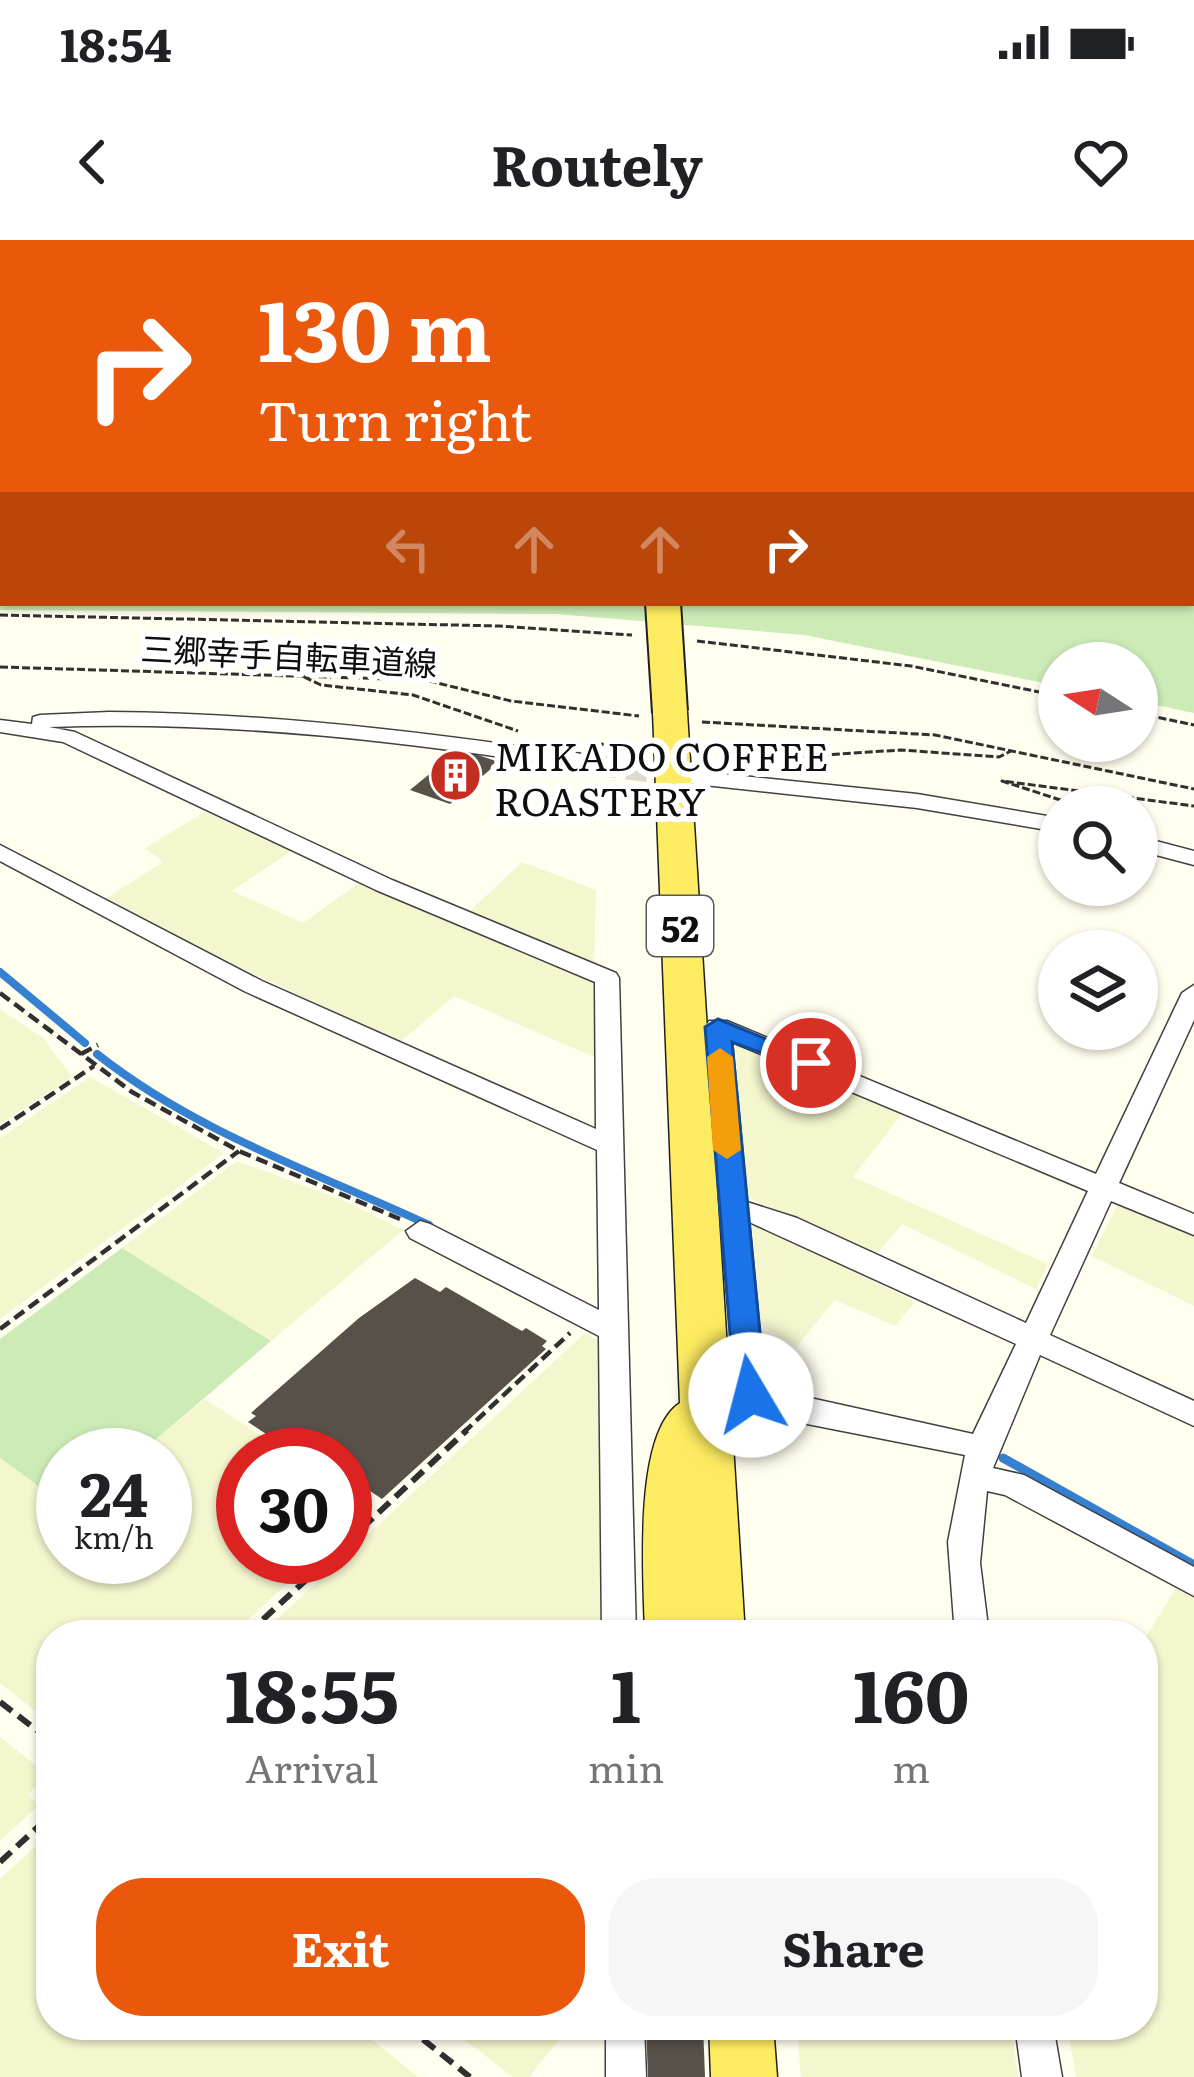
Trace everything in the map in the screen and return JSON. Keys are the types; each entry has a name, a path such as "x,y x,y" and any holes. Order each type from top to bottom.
{"main road":[{"name":"52","path":"663,606 670,717 684,784 685,1060 715,1620"},
{"name":"52","path":"673,1620 668,1497 701,1387"},
{"path":"742,2040 744,2077"}],"street":[{"path":"0,725 96,717 364,732 596,754"},
{"path":"0,725 68,736 384,885 607,978 612,1146 601,1324 618,1620"},
{"path":"684,784 917,801 1038,821"},
{"path":"1158,849 1194,858"},
{"path":"0,851 254,986 612,1146"},
{"path":"969,1620 960,1564 978,1463 1194,995"},
{"path":"1194,1225 718,1027 751,1395 781,1407 936,1431 1013,1484 1194,1583"},
{"path":"731,1206 787,1225 1194,1414"},
{"path":"420,1231 601,1324"},
{"path":"625,2040 626,2077"},
{"path":"1036,2040 1042,2077"}],"path":[{"path":"0,615 499,626 650,636"},
{"path":"693,640 911,666 1038,692"},
{"name":"三郷幸手自転車道線","path":"0,667 425,680 511,700 670,717 880,728 1194,790"},
{"path":"298,674 321,685 412,695 532,734"},
{"path":"1158,717 1194,725"},
{"path":"596,754 620,746"},
{"path":"732,760 851,748 915,746 999,758 1011,751"},
{"path":"1038,793 1002,781 1040,786"},
{"path":"1158,801 1194,806"},
{"path":"0,993 94,1066 238,1151 420,1231"},
{"path":"80,1054 98,1045"},
{"path":"0,1129 94,1066"},
{"path":"0,1329 238,1151"},
{"path":"372,1521 601,1324"},
{"path":"262,1620 302,1584"},
{"path":"0,1702 36,1730"},
{"path":"0,1862 36,1829"},
{"path":"424,2040 470,2077"}],"green space":[{"path":"0,606 1194,606 1194,713 1158,705 1158,642 1038,642 1038,682 804,635 556,614 0,610"},
{"path":"205,812 291,851 232,891 303,923 359,883 596,984 594,1057 454,996 399,1043 102,901 163,862 145,848"},
{"path":"522,862 596,890 594,965 468,913"},
{"path":"0,1009 43,1038 72,1077 0,1124"},
{"path":"735,1040 903,1112 853,1177 1048,1264 1036,1289 902,1224 874,1258 746,1197"},
{"path":"90,1077 224,1153 0,1319 0,1138"},
{"path":"237,1161 345,1201 403,1230 271,1341 122,1248"},
{"path":"1120,1199 1194,1231 1194,1306 1092,1256"},
{"path":"752,1221 915,1302 895,1326 835,1300 796,1347 761,1325"},
{"path":"122,1248 271,1341 170,1428 36,1428 36,1484 0,1458 0,1339"},
{"path":"585,1333 602,1343 602,1620 276,1620 315,1584 372,1584 372,1531"},
{"path":"205,1399 249,1428 216,1428 216,1584 287,1584 247,1620 36,1620 36,1711 0,1683 0,1458 36,1484 36,1584 192,1584 192,1428 170,1428"},
{"path":"1176,1588 1194,1598 1194,2077 1076,2077 1070,2040 1158,2040 1156,1620"},
{"path":"0,1737 36,1766 36,1786 28,1794 36,1808 0,1841"},
{"path":"36,1846 36,2040 372,2040 418,2077 0,2077 0,1879"},
{"path":"465,2040 559,2040 529,2077 513,2077"},
{"path":"798,2040 1013,2040 1018,2077 801,2077"}],"building":[{"name":"MIKADO COFFEE ROASTERY","path":"460,749 499,762 450,804 410,790"},
{"path":"415,1278 440,1292 446,1287 522,1331 526,1328 547,1341 542,1346 546,1349 382,1499 372,1492 372,1428 257,1428 248,1422 256,1416 251,1413 359,1318"},
{"path":"647,2040 704,2040 705,2077 648,2077"}],"waterway":[{"path":"0,972 85,1043"},
{"path":"97,1054 216,1129 429,1225"},
{"path":"1003,1458 1194,1565"}],"tunnel":[{"path":"596,765 690,777"}],"slow traffic":[{"path":"720,1057 727,1150"}],"place":[{"name":"MIKADO COFFEE ROASTERY","path":"455,776"}],"route":[{"path":"751,1395 718,1027 811,1063"}]}
